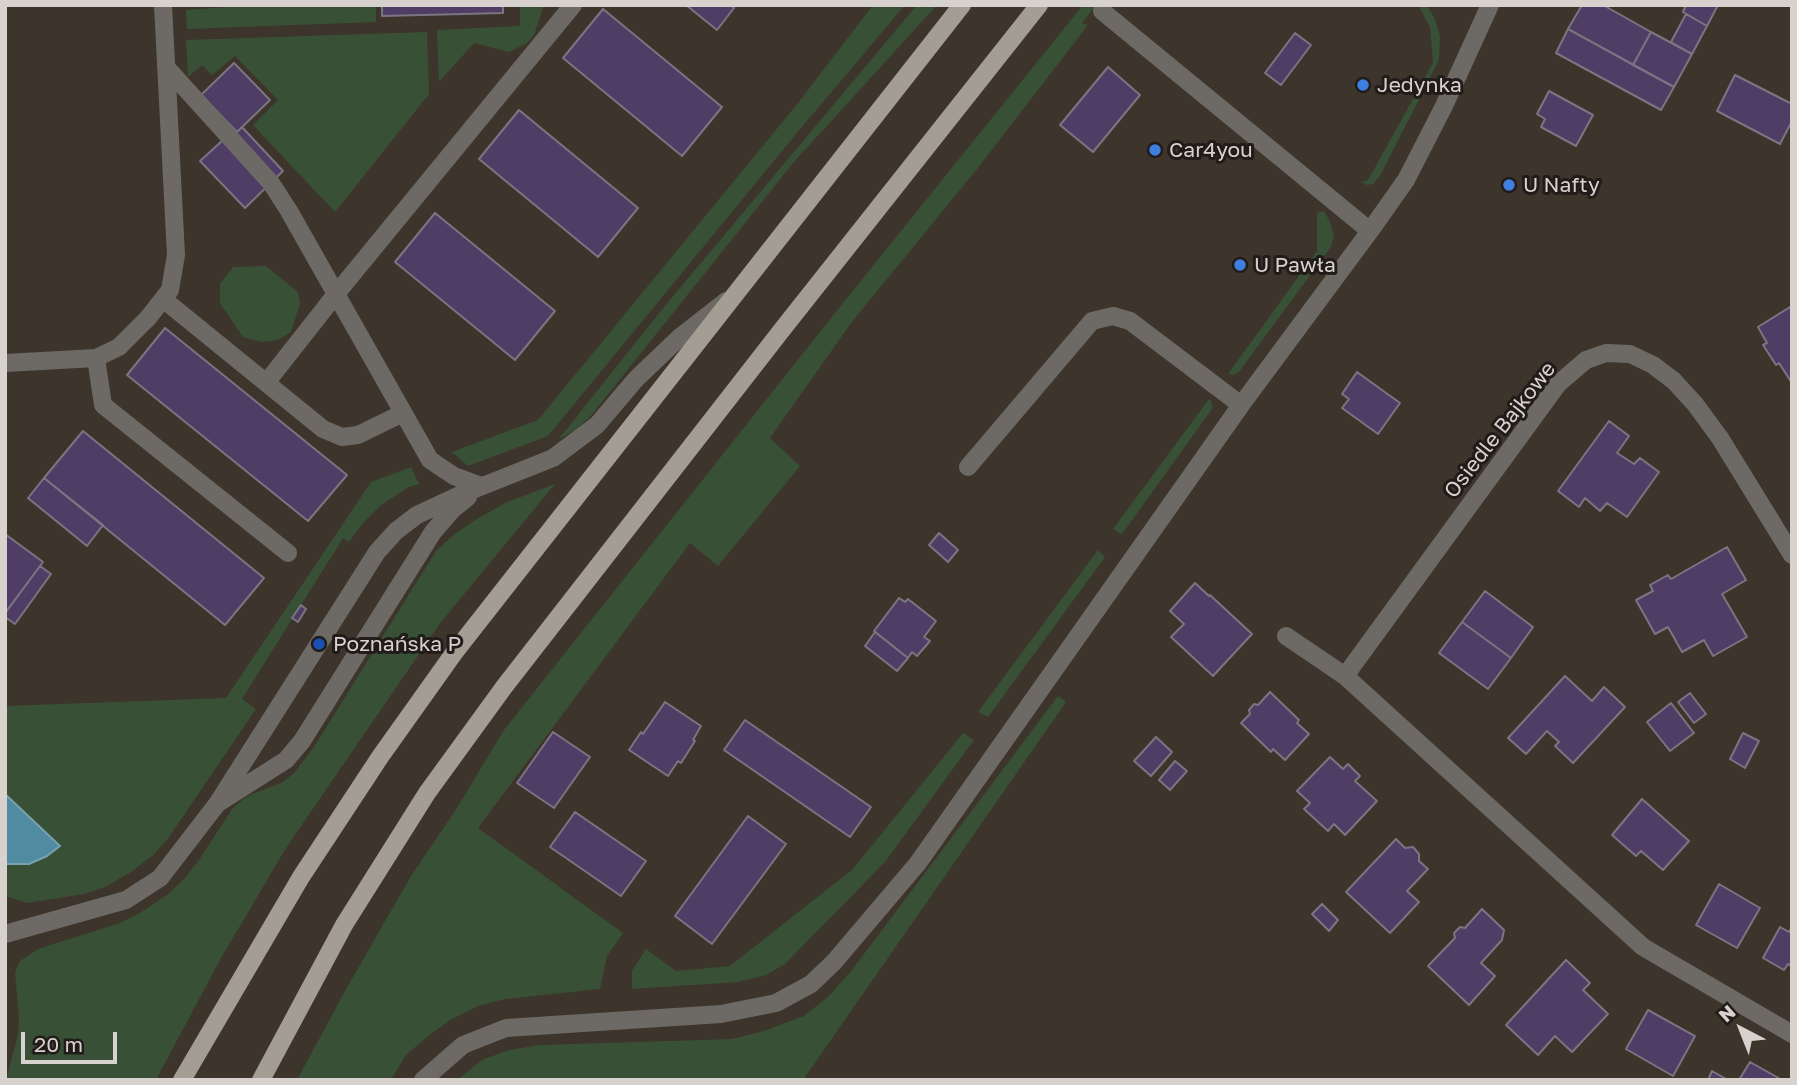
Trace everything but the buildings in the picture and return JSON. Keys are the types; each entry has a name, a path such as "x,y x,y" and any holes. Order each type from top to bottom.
{"main road":[{"path":"182,1080 301,877 380,757 454,653 962,5"},
{"path":"261,1080 344,925 435,782 521,665 1039,5"}],"street":[{"path":"5,363 96,358 119,347 148,318 170,290 176,255 163,5"},
{"path":"265,383 573,5"},
{"path":"423,1080 463,1045 506,1028 721,1014 776,1003 811,984 834,962 918,863 1241,405 1370,231 1411,169 1444,106 1490,5"},
{"path":"1101,11 1370,231"},
{"path":"166,67 271,183 430,460 454,476 481,486"},
{"path":"5,934 126,900 160,878 217,804 377,552 396,531 417,515 553,458 597,425 636,379 680,337 737,292"},
{"path":"163,299 323,429 342,437 358,435 404,413"},
{"path":"968,467 1092,321 1113,316 1129,321 1241,405"},
{"name":"Osiedle Bajkowe","path":"1345,676 1558,384 1586,360 1606,353 1630,354 1653,365 1674,381 1720,438 1792,555"},
{"path":"96,358 103,405 288,554"},
{"path":"217,804 286,760 302,741 433,532 452,510 481,486"},
{"path":"1286,636 1345,676 1643,947 1792,1034"}],"green space":[{"path":"256,5 376,5 376,22 187,29 186,10"},
{"path":"520,5 544,5 534,35 527,43 509,52 474,43 439,82 437,30 520,26"},
{"path":"873,5 905,5 548,436 468,466 452,452 538,420 798,103"},
{"path":"917,5 937,5 793,163 589,418 558,440 664,307"},
{"path":"1083,5 1096,5 1082,23 1088,25 977,169 851,323 770,438 800,466 718,566 690,543 478,828 623,933 607,956 600,989 505,999 478,1006 450,1020 427,1037 405,1056 391,1080 297,1080 411,876 455,811 504,730"},
{"path":"1418,5 1427,5 1435,19 1440,36 1439,60 1380,176 1373,184 1367,185 1361,182 1368,180 1433,63 1430,27"},
{"path":"427,32 429,94 335,212 253,125 278,100 235,56 212,75 202,65 188,77 186,40"},
{"path":"1324,211 1334,237 1330,248 1239,372 1228,374 1317,251 1317,213"},
{"path":"266,266 298,292 300,304 291,332 278,340 261,342 243,337 220,303 220,284 233,267"},
{"path":"1209,399 1212,409 1122,534 1113,529"},
{"path":"411,467 419,484 409,487 381,505 349,542 343,538 242,699 256,709 167,840 152,856 105,887 84,894 27,903 5,896 5,706 226,698 371,482"},
{"path":"555,484 441,622 286,848 221,958 156,1080 6,1080 18,1034 15,972 20,961 38,949 120,923 167,895 199,860 232,809 252,794 283,782 294,773 314,747 436,551 456,533 507,502"},
{"path":"1098,550 1105,557 988,717 978,712"},
{"path":"1058,696 1066,702 803,1080 457,1080 482,1060 509,1050 540,1045 732,1039 764,1031 804,1016 829,996 852,970"},
{"path":"963,733 974,740 885,862 785,964 766,975 738,982 632,989 632,971 646,949 676,971 730,966 853,869"}],"water":[{"path":"5,794 60,846 47,856 29,864 5,864"}],"place":[{"name":"Jedynka","path":"1363,85"},
{"name":"Car4you","path":"1155,150"},
{"name":"U Nafty","path":"1509,185"},
{"name":"U Pawła","path":"1240,265"},
{"name":"Poznańska P","path":"319,644"}]}
